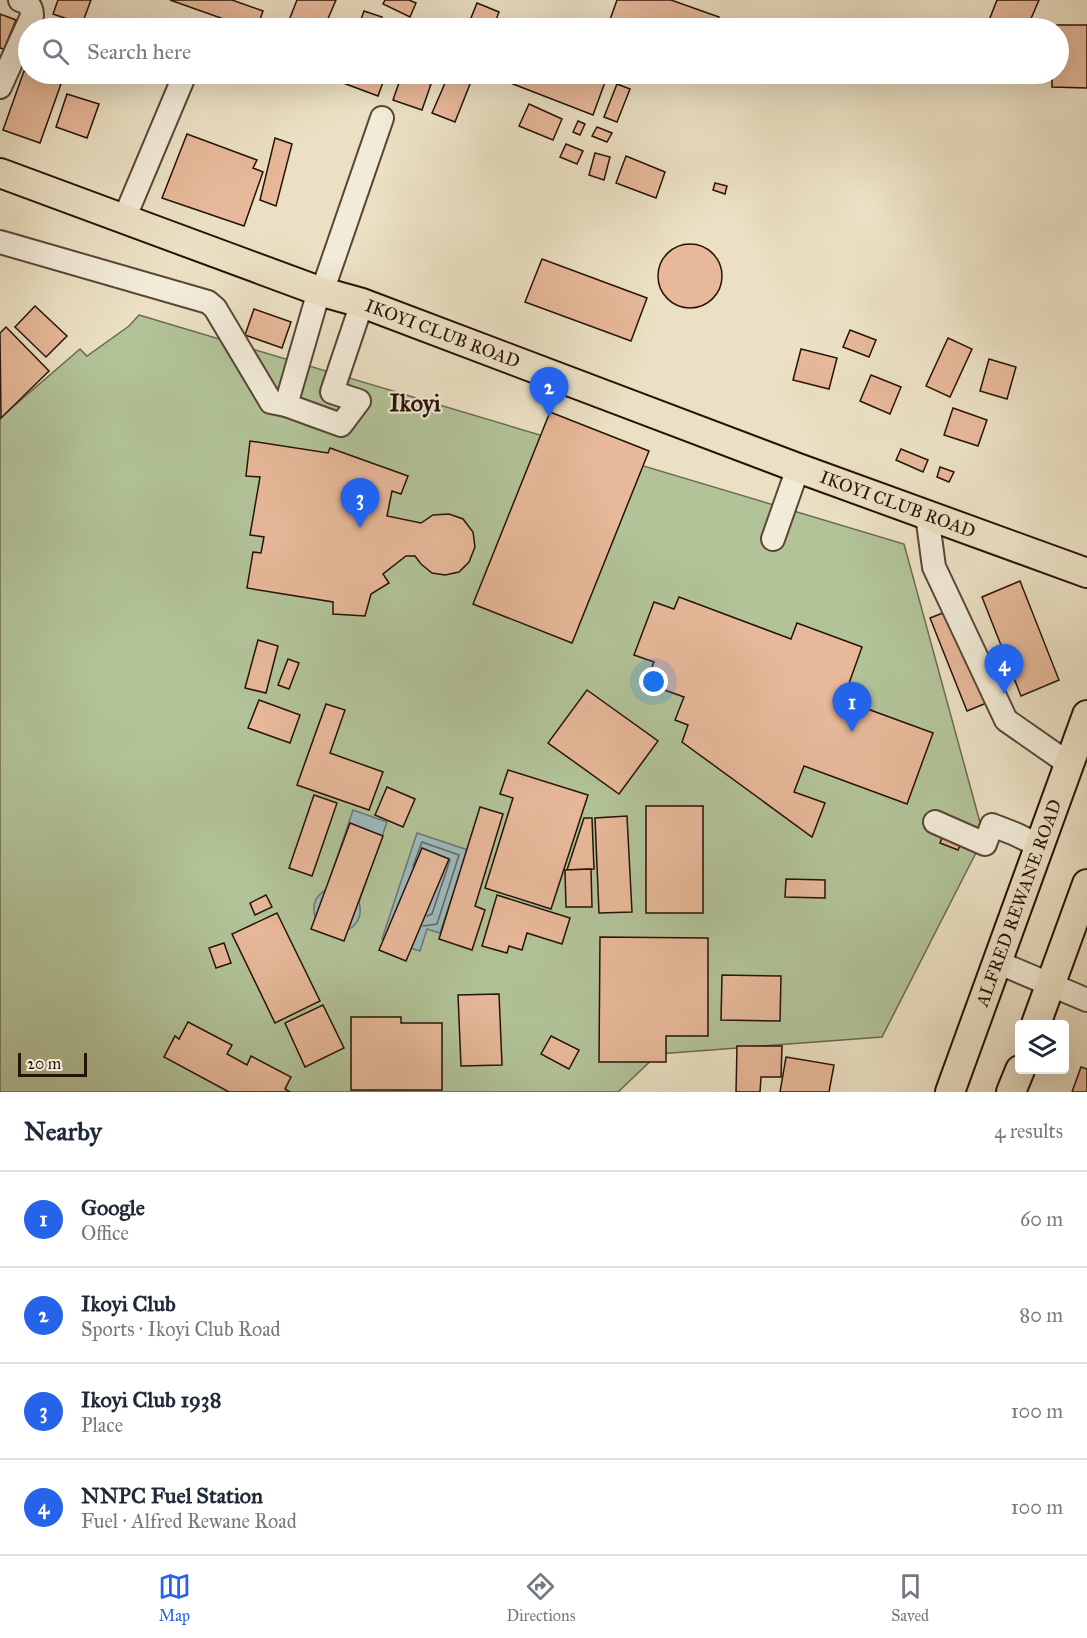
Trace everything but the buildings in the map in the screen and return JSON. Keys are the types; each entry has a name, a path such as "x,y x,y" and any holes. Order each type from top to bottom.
{"main road":[{"name":"IKOYI CLUB ROAD","path":"0,173 321,291 362,303 798,468 1087,573"},
{"name":"ALFRED REWANE ROAD","path":"950,1092 1087,715"},
{"path":"1037,1020 1087,885"},
{"path":"1011,1092 1018,1074"}],"street":[{"path":"20,0 27,2 32,8 31,18"},
{"path":"0,87 18,47"},
{"path":"124,219 181,84"},
{"path":"286,405 321,291 382,118"},
{"path":"0,242 208,302 215,308 271,402 286,405 341,425 359,401 332,392 362,303"},
{"path":"773,539 798,468"},
{"path":"927,514 934,567 1006,720 1069,764"},
{"path":"935,822 985,844 992,825 1040,846"},
{"path":"997,962 1087,1000"}],"green space":[{"path":"139,315 904,544 984,837 882,1037 658,1054 618,1092 0,1092 0,418 80,349 87,356 129,326"}],"water":[{"path":"353,810 387,822 359,902 358,921 352,928 342,932 317,922 314,904 318,896 326,890"},
{"path":"417,833 468,850 440,933 427,929 420,951 382,939"}],"place":[{"name":"Ikoyi Club","path":"549,417"},
{"name":"Ikoyi Club 1938","path":"360,528"},
{"name":"NNPC Fuel Station","path":"1004,694"},
{"name":"Google","path":"852,732"}],"district":[{"name":"Ikoyi","path":"415,403"}]}
